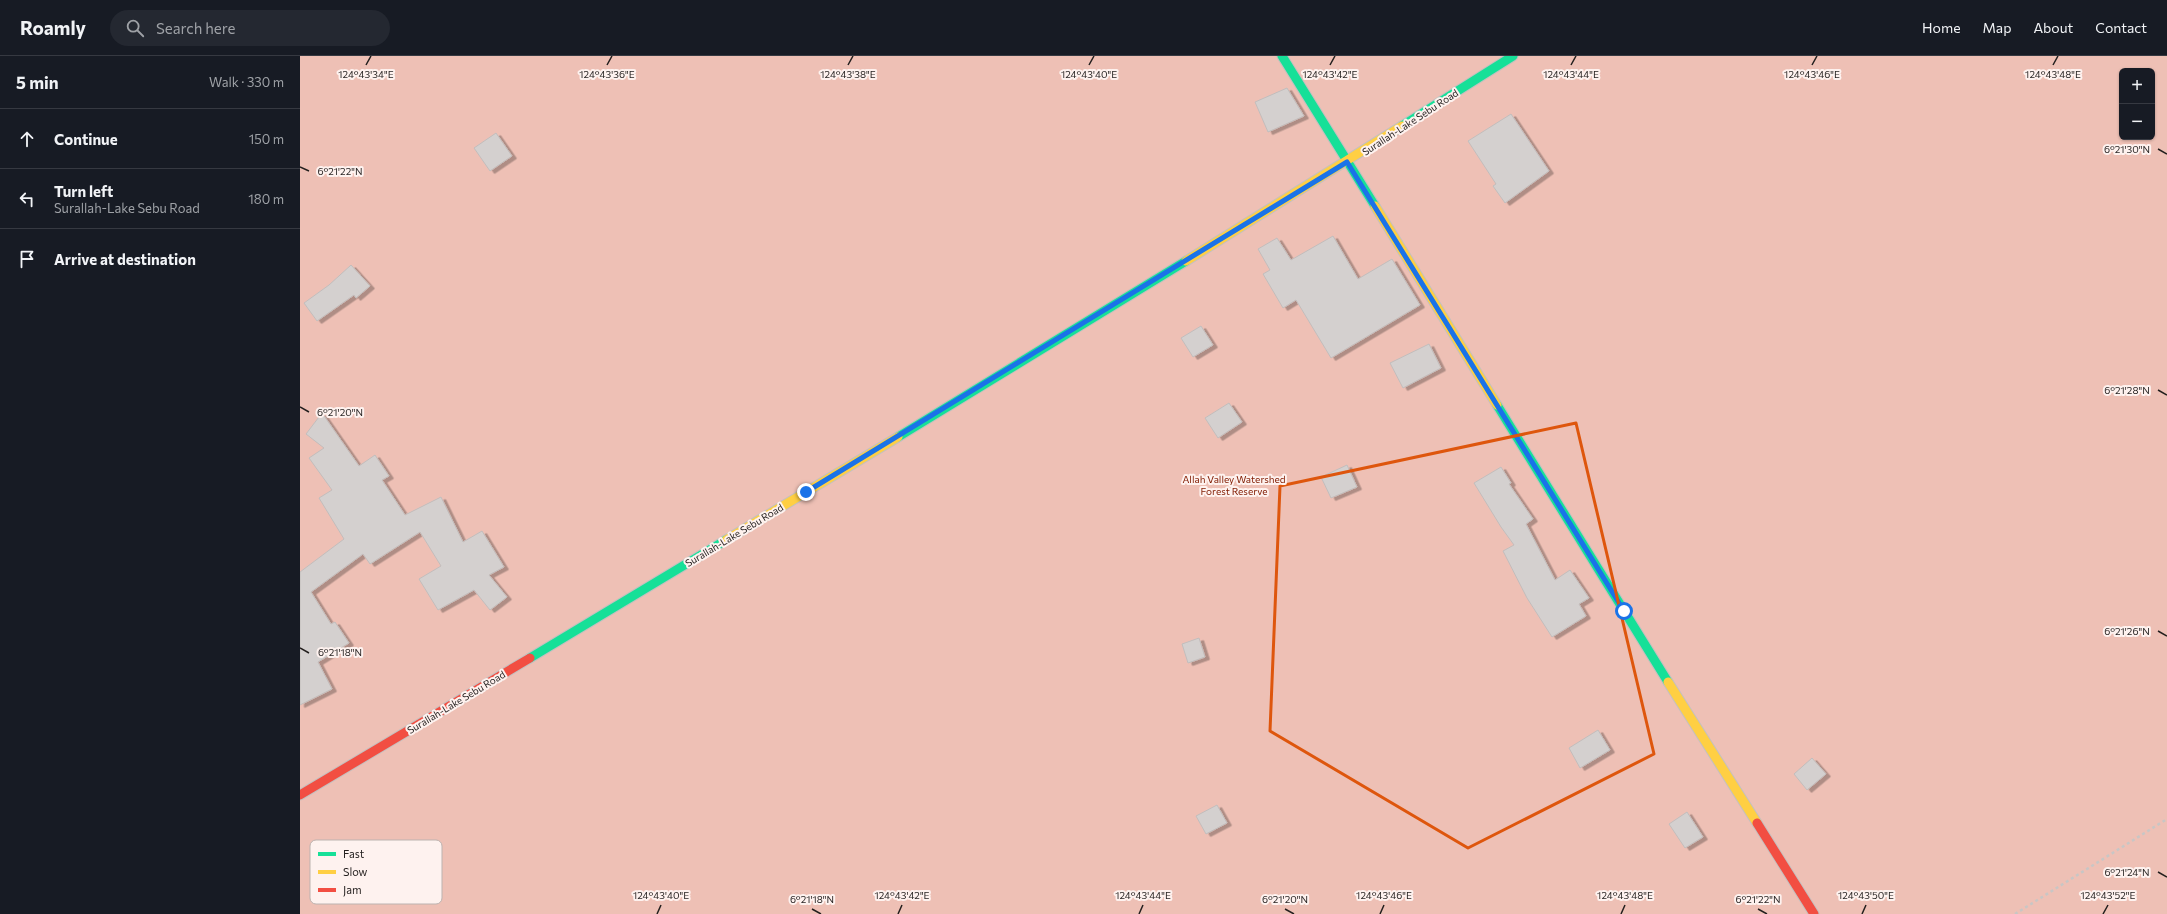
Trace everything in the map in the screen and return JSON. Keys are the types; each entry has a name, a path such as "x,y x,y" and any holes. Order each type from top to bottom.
{"main road":[{"path":"1282,56 1624,611 1814,914"},
{"name":"Surallah-Lake Sebu Road","path":"300,795 820,484 1347,162 1513,56"}],"path":[{"path":"2015,914 2167,819"}],"highlighted area":[{"path":"1576,423 1654,754 1468,848 1270,731 1280,486"}],"green space":[{"name":"Allah Valley Watershed Forest Reserve","path":"300,56 2167,56 2167,914 300,914"}],"building":[{"path":"1287,88 1304,116 1268,132 1255,102"},
{"path":"1511,114 1549,171 1505,203 1493,186 1496,184 1468,141"},
{"path":"496,133 512,156 490,171 474,148"},
{"path":"1333,236 1358,279 1392,259 1420,305 1331,358 1296,300 1283,308 1263,274 1270,270 1258,249 1277,238 1291,260"},
{"path":"351,265 370,286 356,298 354,295 317,321 304,303 329,285"},
{"path":"1201,326 1213,345 1193,357 1181,338"},
{"path":"1429,344 1441,368 1403,388 1390,363"},
{"path":"1229,403 1242,422 1218,438 1205,418"},
{"path":"322,413 359,466 375,455 389,476 382,480 405,515 441,497 463,542 482,531 504,567 489,575 507,597 490,610 474,590 438,610 419,579 441,566 420,532 370,564 363,554 311,592 331,624 335,622 349,643 318,662 332,689 300,705 300,572 344,539 319,498 332,490 309,458 324,448 306,434"},
{"path":"1347,465 1357,487 1331,498 1321,477"},
{"path":"1501,467 1511,483 1509,484 1533,519 1526,524 1555,580 1570,570 1589,598 1579,604 1586,616 1552,637 1527,598 1503,551 1514,545 1474,483"},
{"path":"1199,638 1205,657 1188,663 1182,644"},
{"path":"1598,730 1610,750 1580,768 1569,748"},
{"path":"1812,758 1826,774 1807,790 1794,774"},
{"path":"1217,805 1227,823 1206,834 1196,816"},
{"path":"1687,812 1703,837 1685,848 1669,824"}],"traffic: fast":[{"path":"1282,56 1375,206"},
{"path":"1402,126 1513,56"},
{"path":"898,437 1186,261"},
{"path":"1497,405 1668,682"},
{"path":"530,658 726,540"}],"traffic: slow":[{"path":"1186,261 1402,126"},
{"path":"1375,206 1497,405"},
{"path":"726,540 898,437"},
{"path":"1668,682 1757,823"}],"traffic: jam":[{"path":"300,795 530,658"},
{"path":"1757,823 1814,914"}],"route":[{"path":"806,492 1347,162 1624,611"}]}
